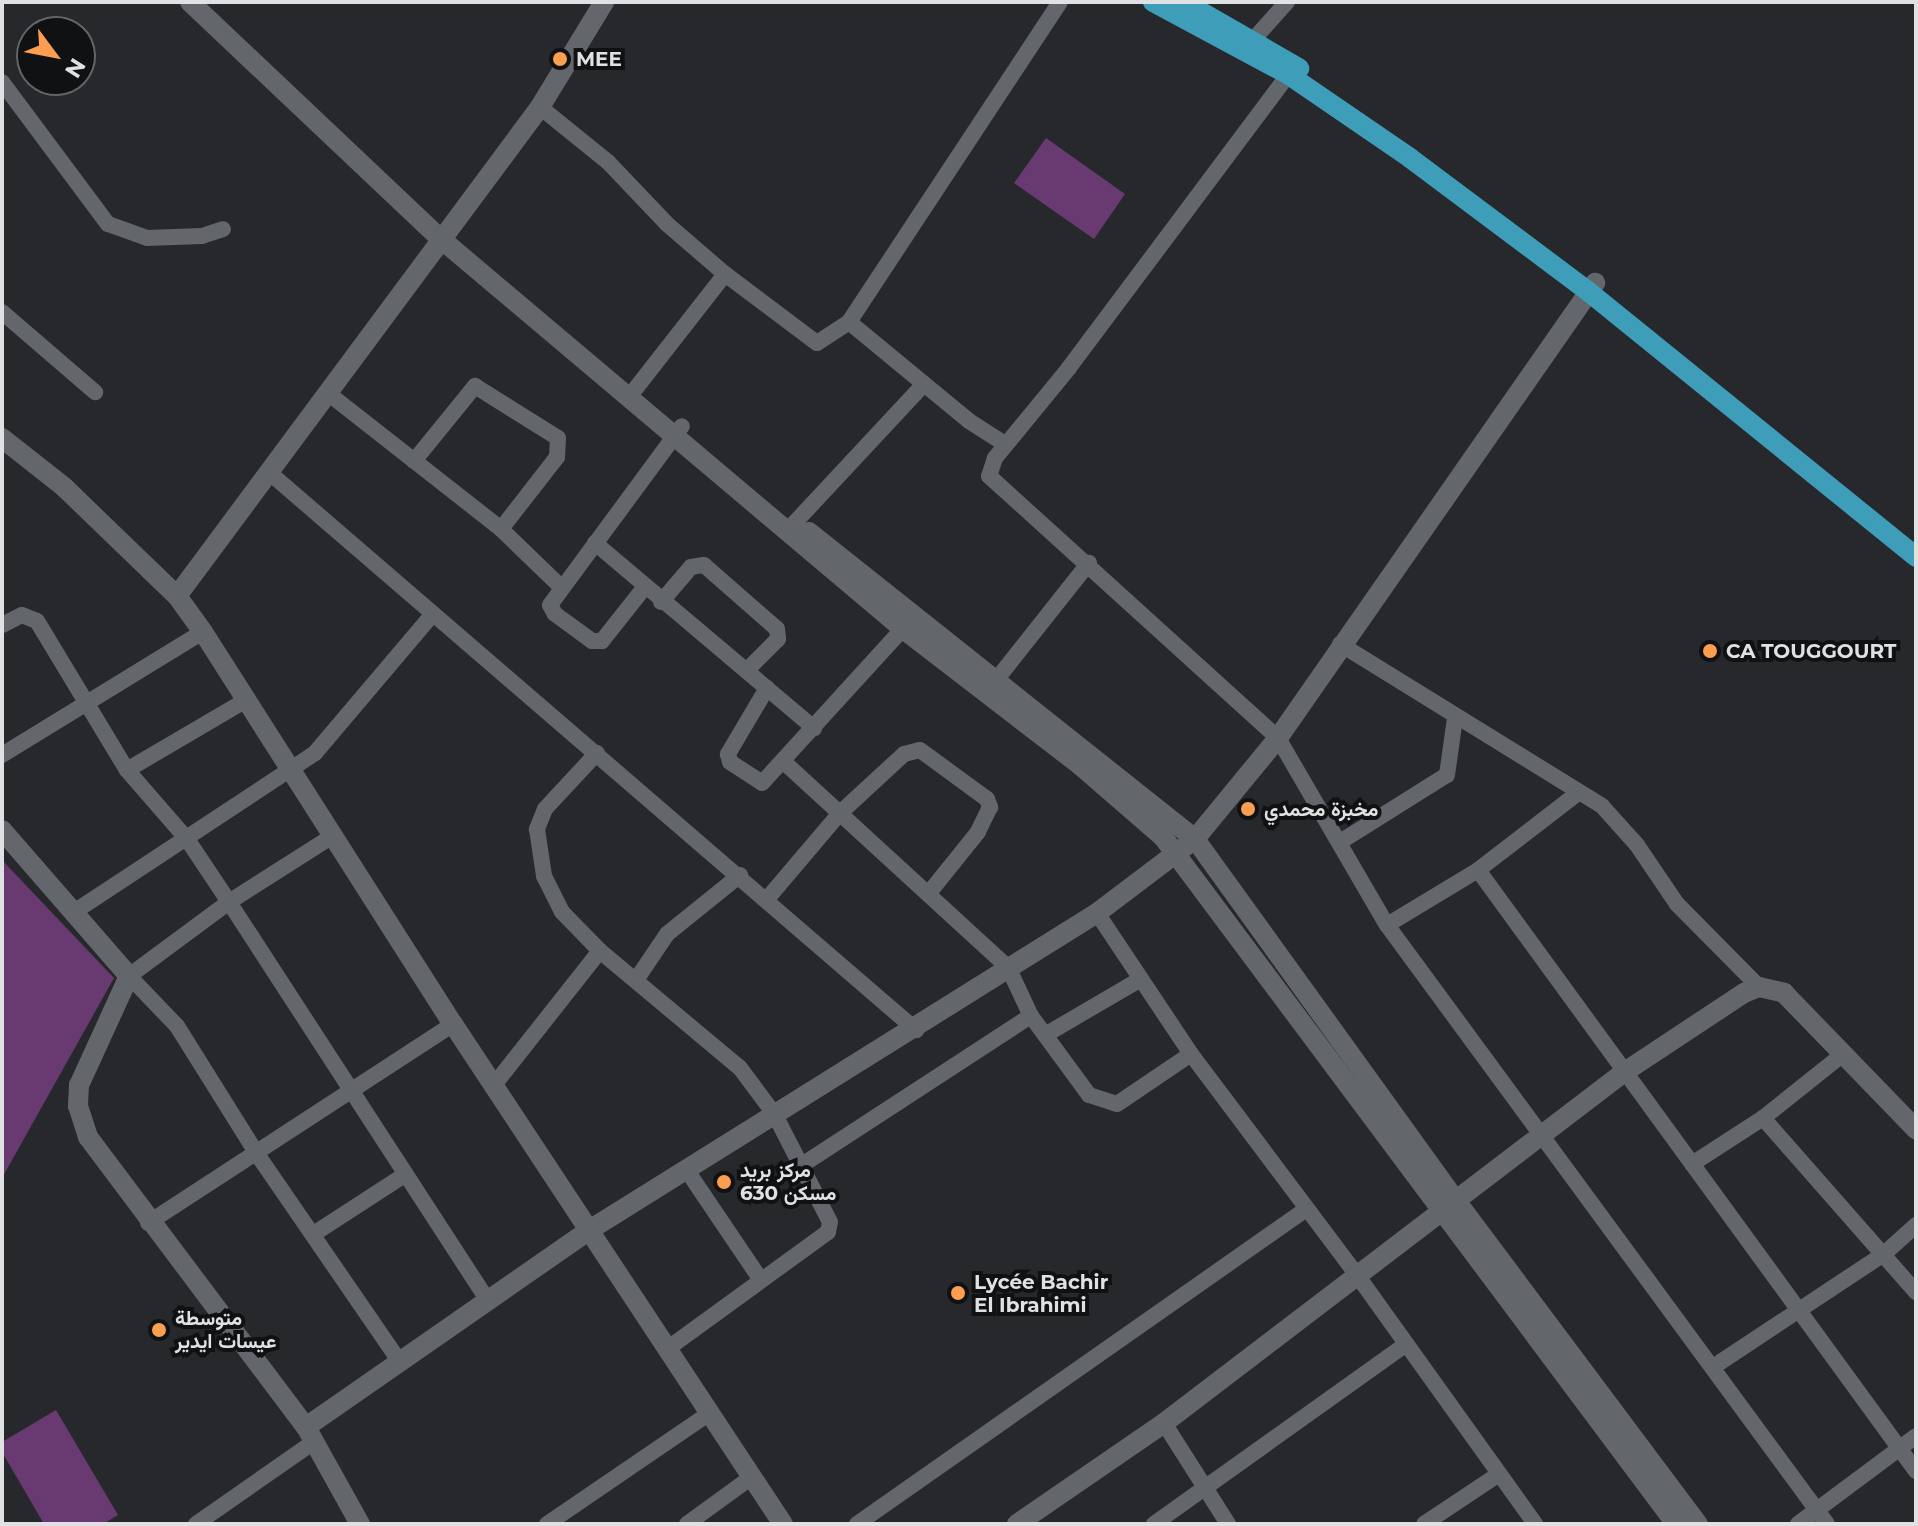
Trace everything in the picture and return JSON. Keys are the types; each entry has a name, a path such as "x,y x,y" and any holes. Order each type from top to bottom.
{"main road":[{"path":"1153,2 1249,44"},
{"path":"1184,2 1292,70 1592,288 1916,545"},
{"path":"1592,288 1916,557"}],"street":[{"path":"190,2 445,233 791,526 991,686 1195,839 1447,1203 1676,1524"},
{"path":"177,596 271,474 540,107 604,2"},
{"path":"540,107 608,162 667,224 725,274 813,342 829,338 849,322 1060,2"},
{"path":"1249,44 1287,2"},
{"path":"1292,70 1069,368 988,467 991,479 1089,563 1278,738 1387,925 1543,1132 1822,1517"},
{"path":"2,82 108,224 147,238 202,236 223,229"},
{"path":"632,392 725,274"},
{"path":"196,1524 309,1435 398,1359 591,1229 916,1030 1008,967 1097,913 1195,839 1278,738 1340,644 1592,288"},
{"path":"2,312 95,392"},
{"path":"849,322 924,384 1005,444"},
{"path":"791,526 924,384"},
{"path":"414,461 475,386 558,438 557,457 501,529"},
{"path":"329,394 501,529 560,586"},
{"path":"644,588 607,638 596,642 552,610 560,586 678,430"},
{"path":"2,438 64,487 177,596 203,632 248,699 331,837 783,1524"},
{"path":"271,474 740,875 916,1030"},
{"path":"595,543 644,588 814,728"},
{"path":"991,686 1089,563"},
{"path":"661,602 691,567 704,565 777,629 778,639 747,670"},
{"path":"77,910 321,748 433,614"},
{"path":"2,625 22,615 37,621 85,706 127,770 187,839 487,1299"},
{"path":"767,688 730,745 728,759 762,783 785,763 909,622"},
{"path":"2,755 203,632"},
{"path":"1340,644 1614,817 1677,904 1759,987 1784,993 1916,1129"},
{"path":"991,686 1179,853 1698,1524"},
{"path":"127,770 248,699"},
{"path":"1340,842 1447,775 1455,718"},
{"path":"767,899 839,814 904,754 920,750 987,799 988,815 978,832 929,893"},
{"path":"597,753 545,809 537,829 544,876 562,912 600,951 740,1068 775,1115 826,1211 828,1232 667,1349"},
{"path":"785,763 1008,967 1031,1016 1089,1095 1109,1104 1117,1104 1191,1054"},
{"path":"1387,925 1478,870 1578,793"},
{"path":"2,830 77,910 129,976 177,1026 257,1154 315,1233 398,1359"},
{"path":"331,837 229,902 129,976 83,1071 78,1106 88,1137 148,1223 309,1435 352,1521"},
{"path":"1478,870 1916,1471"},
{"path":"636,980 667,934 740,875"},
{"path":"1097,913 1191,1054 1305,1210 1357,1275 1535,1524"},
{"path":"494,1085 600,951"},
{"path":"1045,1035 1141,979"},
{"path":"1017,1524 1164,1423 1447,1203 1623,1073 1759,987"},
{"path":"802,1165 1031,1016"},
{"path":"148,1223 453,1024"},
{"path":"1692,1164 1763,1118 1842,1055"},
{"path":"1763,1118 1885,1253 1916,1292"},
{"path":"686,1169 761,1280"},
{"path":"315,1233 406,1174"},
{"path":"857,1524 1305,1210"},
{"path":"1713,1367 1885,1253 1916,1225"},
{"path":"1154,1524 1406,1344"},
{"path":"557,1521 710,1413"},
{"path":"1164,1423 1228,1524"},
{"path":"1798,1524 1822,1517 1916,1436"},
{"path":"1424,1524 1499,1474"},
{"path":"687,1524 753,1476"}],"shaded area":[{"path":"1046,138 1125,194 1094,239 1014,183"},
{"path":"2,860 114,978 2,1178"},
{"path":"56,1410 118,1515 103,1524 44,1524 2,1452 2,1442"}],"place":[{"name":"MEE","path":"560,59"},
{"name":"CA TOUGGOURT","path":"1710,651"},
{"name":"مخبزة محمدي","path":"1248,809"},
{"name":"مركز بريد 630 مسكن","path":"724,1182"},
{"name":"Lycée Bachir El Ibrahimi","path":"958,1293"},
{"name":"متوسطة عيسات ايدير","path":"159,1330"}]}
